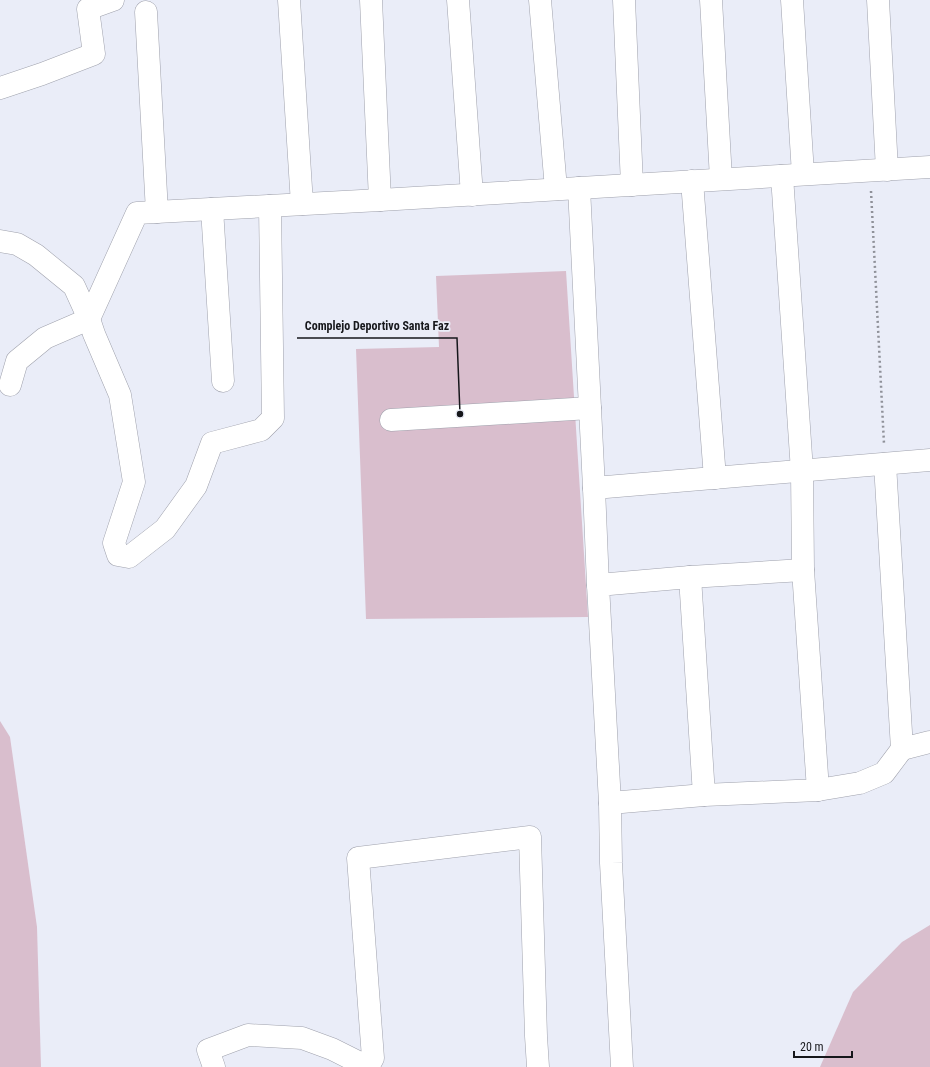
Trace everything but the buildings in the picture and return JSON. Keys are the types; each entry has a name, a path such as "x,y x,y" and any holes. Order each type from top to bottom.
{"street":[{"path":"0,88 94,54 88,9 113,0"},
{"path":"289,0 302,204"},
{"path":"371,0 380,200"},
{"path":"458,0 472,195"},
{"path":"540,0 556,190"},
{"path":"624,0 632,185"},
{"path":"710,0 721,179"},
{"path":"792,0 793,175 804,570 818,790"},
{"path":"878,0 879,170"},
{"path":"10,385 17,361 45,338 89,319 147,213 146,12"},
{"path":"147,213 930,167"},
{"path":"692,181 715,478"},
{"path":"580,188 598,585 610,803 611,863 622,1067"},
{"path":"0,241 17,244 36,255 74,286 89,319 120,395 134,482 114,543 118,555 129,557 165,529 196,486 212,443 261,430 273,418 270,206"},
{"path":"212,209 223,381"},
{"path":"391,420 590,408"},
{"path":"594,488 930,460"},
{"path":"885,464 902,749"},
{"path":"598,585 690,577 804,570"},
{"path":"690,577 704,796"},
{"path":"610,803 818,790 860,783 884,773 902,749 930,742"},
{"path":"214,1067 208,1050 248,1035 302,1038 332,1049 368,1067 373,1058 358,858 530,837 538,1067"}],"path":[{"path":"879,170 885,464"}],"shaded area":[{"path":"566,271 588,617 366,619 356,349 439,347 436,276"},
{"path":"0,721 10,737 37,927 41,1067 0,1067"},
{"path":"930,925 930,1067 820,1067 853,992 902,942"}],"place":[{"name":"Complejo Deportivo Santa Faz","path":"460,414"}]}
